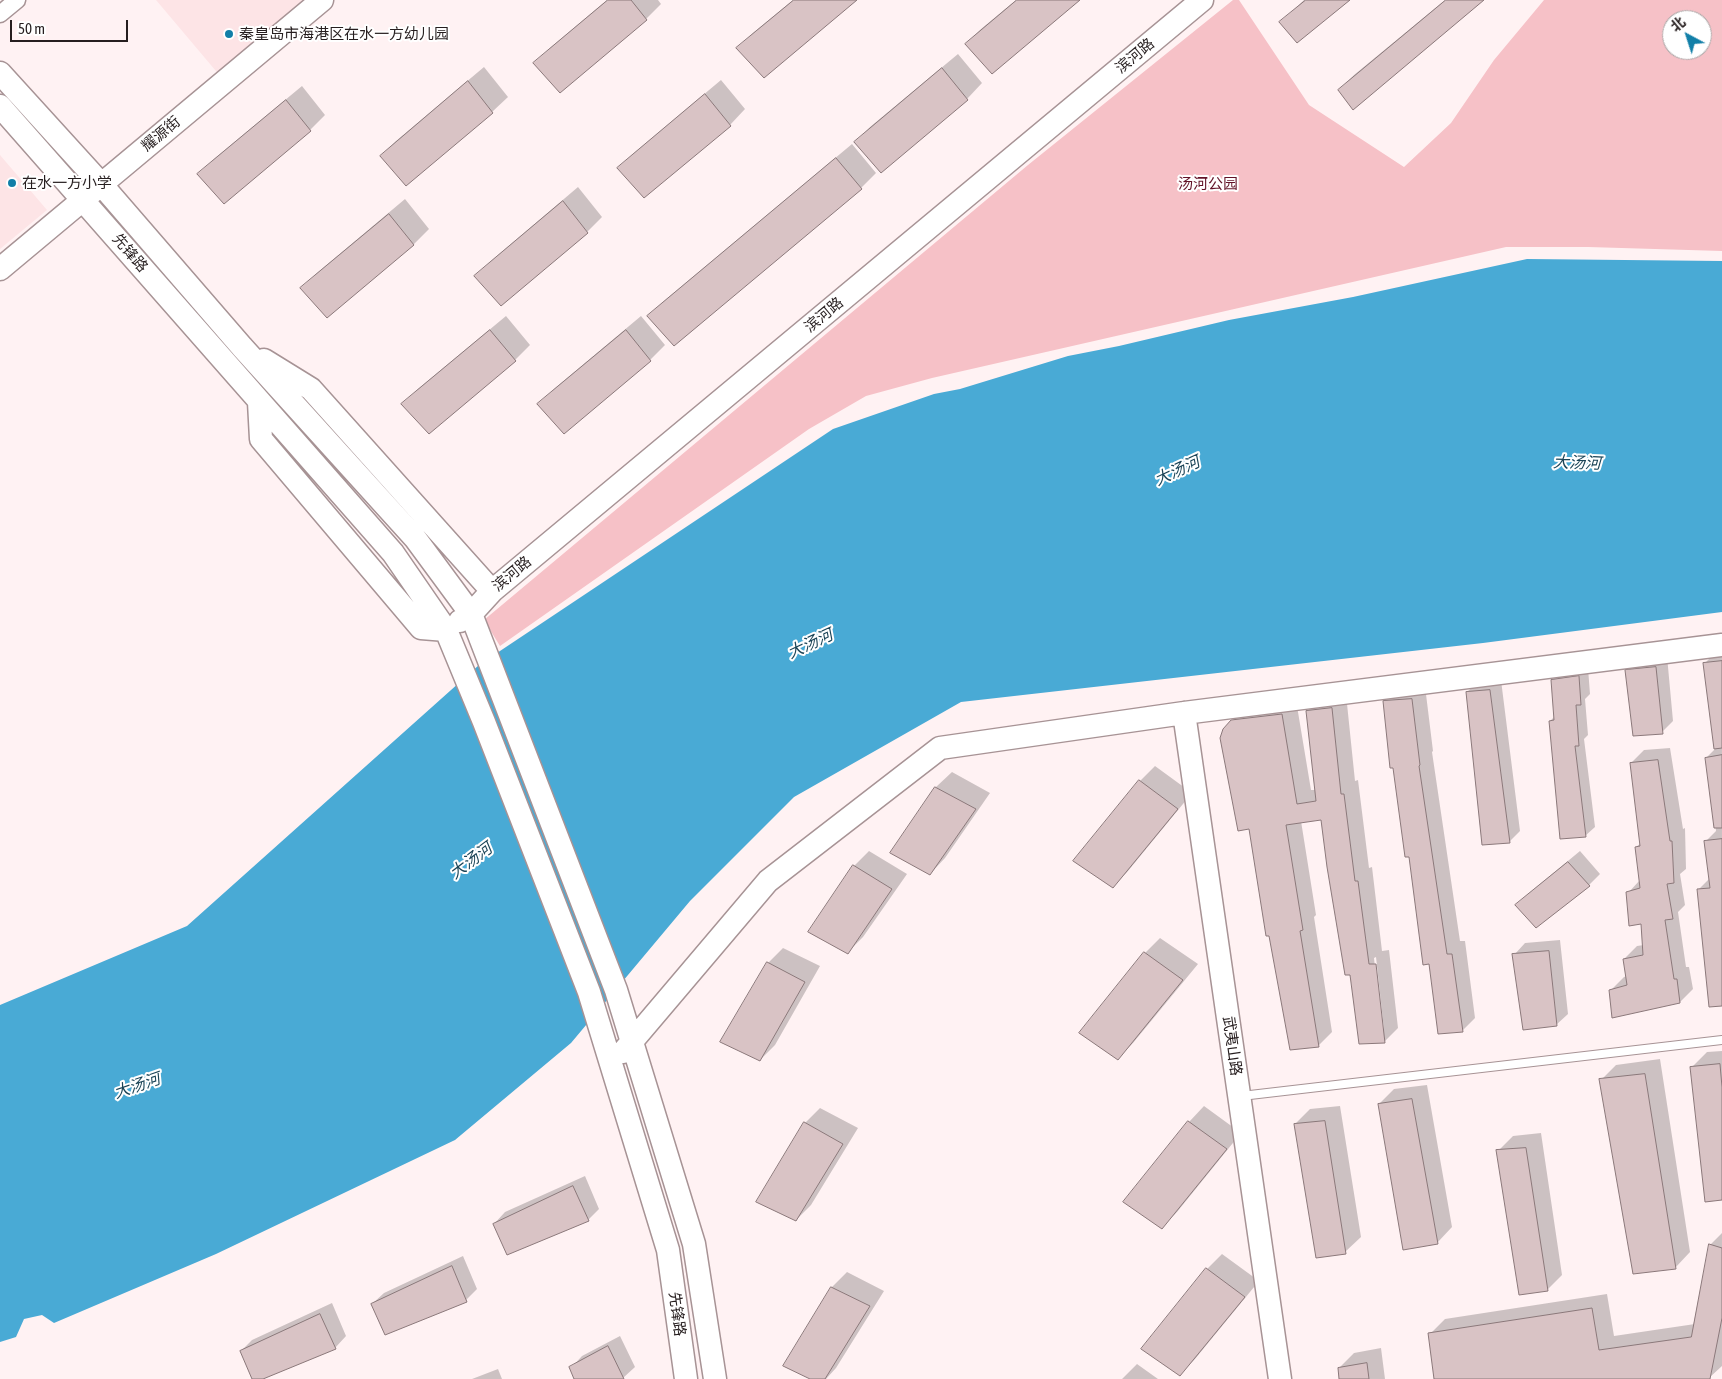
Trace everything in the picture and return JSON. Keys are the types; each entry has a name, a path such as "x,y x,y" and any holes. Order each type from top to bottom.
{"street":[{"path":"0,14 17,0"},
{"name":"耀源街","path":"0,269 322,0"},
{"name":"滨河路","path":"446,630 471,614 492,590 1202,0"},
{"path":"0,73 101,184 242,347 415,538 471,614 616,990 694,1244 715,1379"},
{"name":"先锋路","path":"0,106 393,553 446,630 484,722 589,992 668,1250 686,1379"},
{"path":"242,347 311,389 492,590"},
{"path":"611,1066 768,882 940,748 1184,713 1722,645"},
{"name":"武夷山路","path":"1184,713 1280,1379"}],"lane":[{"path":"1250,1095 1722,1040"}],"shaded area":[{"name":"秦皇岛市海港区在水一方幼儿园","path":"156,0 313,0 221,77"},
{"name":"在水一方小学","path":"0,155 47,210 0,249"}],"green space":[{"name":"汤河公园","path":"1233,0 1239,0 1309,105 1404,167 1451,123 1494,60 1544,0 1722,0 1722,251 1588,247 1506,247 932,378 866,396 809,429 500,646 484,620 1028,165"}],"water":[{"name":"大汤河","path":"1527,259 1722,261 1722,612 1483,643 961,702 794,797 690,901 571,1043 455,1140 216,1254 54,1323 42,1315 24,1319 16,1337 0,1342 0,1005 187,926 479,665 833,429 934,394 960,389 1068,356 1229,320 1353,297"}],"building":[{"path":"608,0 631,0 647,20 560,93 533,63"},
{"path":"794,0 857,0 764,78 736,48"},
{"path":"1017,0 1080,0 992,74 965,44"},
{"path":"1306,0 1350,0 1297,43 1279,22"},
{"path":"1446,0 1484,0 1353,110 1338,90"},
{"path":"942,68 968,100 881,173 854,142"},
{"path":"468,81 493,113 406,186 380,156"},
{"path":"705,94 731,126 644,198 617,168"},
{"path":"286,100 311,131 224,204 197,174"},
{"path":"836,158 862,189 674,346 647,316"},
{"path":"563,201 588,233 501,306 474,276"},
{"path":"389,214 414,245 327,318 300,288"},
{"path":"490,330 516,361 429,434 401,404"},
{"path":"626,330 651,361 564,434 537,404"},
{"path":"1722,661 1722,748 1714,749 1703,663"},
{"path":"1656,667 1663,734 1633,736 1625,670"},
{"path":"1579,676 1581,705 1576,705 1579,746 1575,746 1586,837 1560,839 1549,721 1554,720 1551,680"},
{"path":"1490,690 1510,843 1482,845 1466,692"},
{"path":"1412,699 1419,766 1447,954 1452,954 1463,1032 1438,1034 1429,964 1423,965 1409,857 1405,857 1393,768 1390,768 1383,701"},
{"path":"1332,708 1341,794 1344,794 1355,881 1358,881 1369,964 1376,964 1385,1043 1359,1044 1350,975 1345,975 1321,820 1286,825 1303,930 1300,931 1319,1047 1290,1050 1269,936 1266,936 1249,829 1238,831 1220,738 1223,729 1231,720 1282,714 1297,804 1316,801 1306,711"},
{"path":"1722,755 1722,828 1714,828 1705,758"},
{"path":"1658,760 1670,841 1672,841 1674,883 1667,884 1673,919 1665,920 1674,979 1677,979 1680,1003 1612,1018 1609,990 1627,985 1623,959 1643,955 1641,924 1629,926 1626,892 1640,888 1635,847 1640,846 1630,763"},
{"path":"1139,780 1178,809 1113,888 1073,861"},
{"path":"935,787 976,809 930,875 890,853"},
{"path":"1722,839 1722,1006 1709,1007 1697,889 1710,888 1704,841"},
{"path":"1568,862 1590,886 1536,928 1515,905"},
{"path":"853,865 892,889 848,954 808,932"},
{"path":"1549,951 1557,1026 1523,1030 1512,954"},
{"path":"1144,952 1183,980 1118,1060 1079,1033"},
{"path":"767,962 805,982 760,1061 720,1042"},
{"path":"1720,1064 1722,1087 1722,1200 1705,1202 1690,1067"},
{"path":"1645,1074 1676,1269 1633,1274 1599,1079"},
{"path":"1412,1099 1438,1244 1403,1250 1378,1104"},
{"path":"1188,1121 1227,1149 1162,1229 1123,1202"},
{"path":"1325,1121 1346,1254 1316,1258 1294,1124"},
{"path":"804,1122 843,1144 796,1221 756,1202"},
{"path":"1526,1148 1548,1291 1519,1295 1496,1150"},
{"path":"573,1186 589,1221 507,1255 493,1224"},
{"path":"1709,1244 1722,1248 1722,1318 1710,1379 1434,1379 1428,1333 1592,1308 1599,1350 1691,1337"},
{"path":"452,1266 467,1302 385,1335 371,1304"},
{"path":"1206,1268 1245,1297 1180,1376 1141,1349"},
{"path":"831,1287 870,1306 825,1379 810,1379 783,1366"},
{"path":"320,1314 336,1349 263,1379 252,1379 240,1351"},
{"path":"608,1346 624,1379 574,1379 569,1367"},
{"path":"1367,1363 1369,1379 1339,1379 1338,1368"}],"place":[{"name":"秦皇岛市海港区在水一方幼儿园","path":"229,34"},
{"name":"在水一方小学","path":"12,183"}]}
